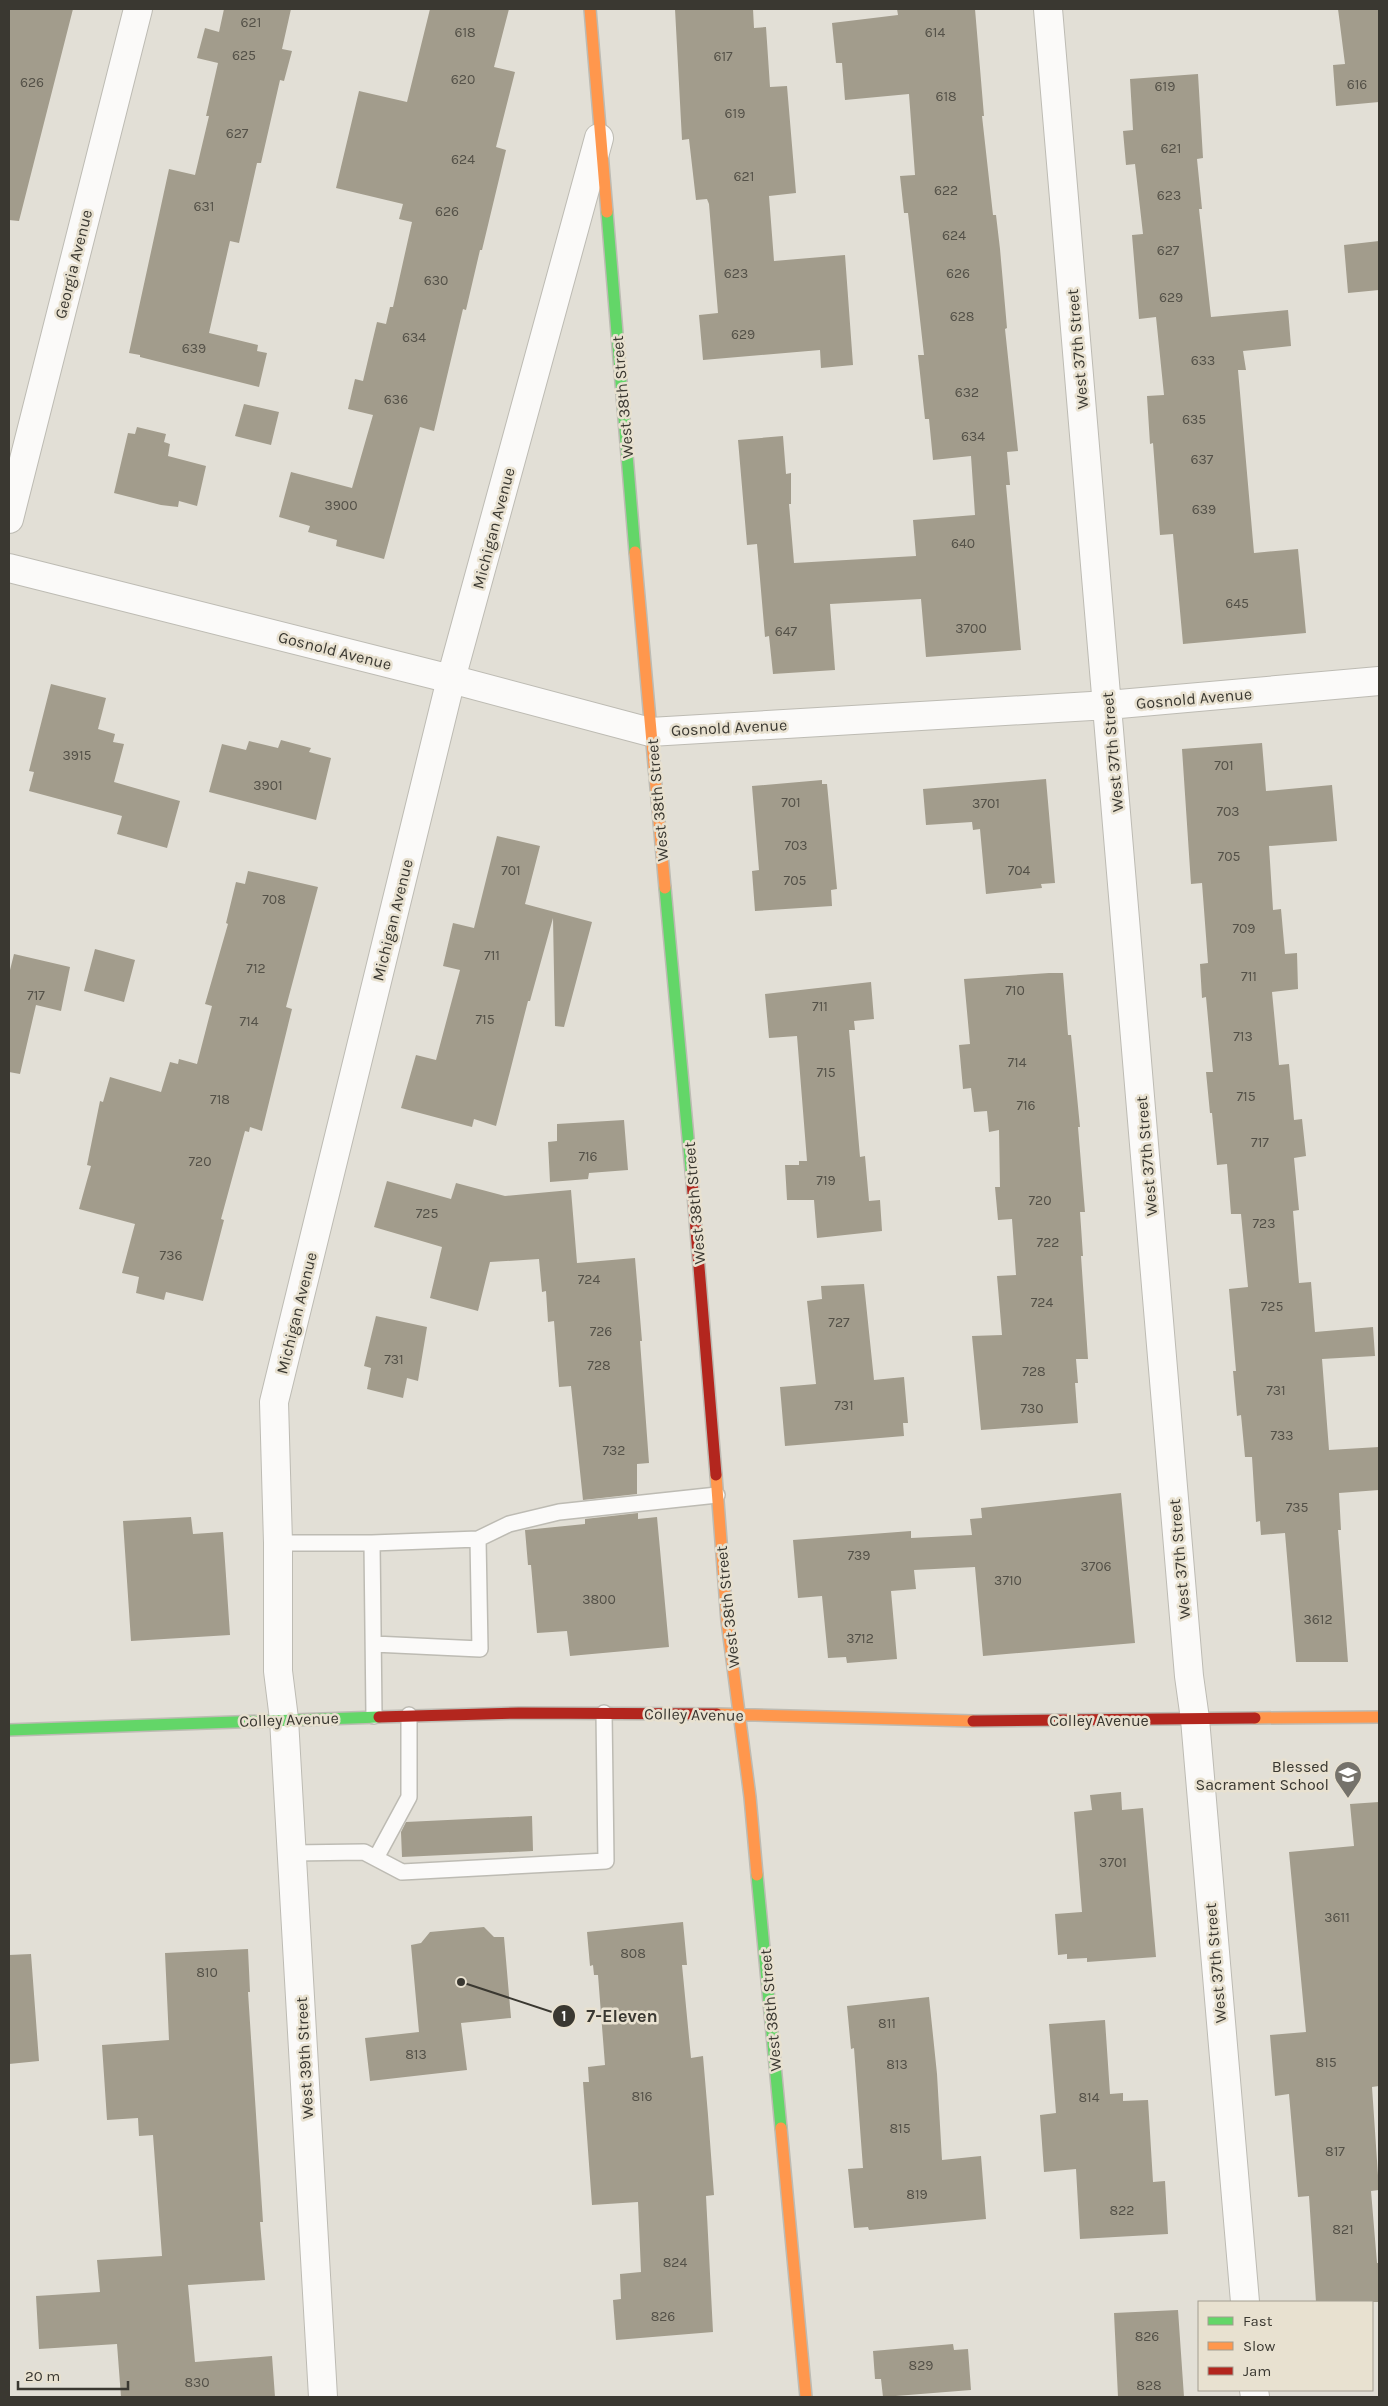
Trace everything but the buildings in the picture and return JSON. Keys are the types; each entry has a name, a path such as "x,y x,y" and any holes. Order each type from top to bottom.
{"main road":[{"name":"West 38th Street","path":"590,9 650,732 692,1176 726,1620 750,1797 806,2397"},
{"name":"Colley Avenue","path":"9,1730 284,1718 604,1713 738,1714 958,1721 1379,1717"}],"street":[{"name":"Georgia Avenue","path":"9,519 138,9"},
{"name":"West 37th Street","path":"1048,9 1189,1676 1195,1719 1245,2301"},
{"name":"Michigan Avenue","path":"284,1718 278,1671 278,1543 274,1402 451,679 600,134"},
{"name":"Gosnold Avenue","path":"9,568 451,679 650,732 1108,705 1379,681"},
{"name":"West 39th Street","path":"284,1718 323,2397"}],"lane":[{"path":"278,1543 372,1543 478,1538 509,1524 559,1512 717,1495"},
{"path":"374,1644 480,1649 478,1538"},
{"path":"372,1543 374,1716"},
{"path":"292,1853 364,1852 402,1872 606,1861 604,1713"},
{"path":"376,1858 409,1797 409,1715"}],"traffic: fast":[{"path":"607,212 635,552"},
{"path":"665,888 692,1181"},
{"path":"9,1730 379,1717"},
{"path":"757,1875 781,2128"}],"traffic: slow":[{"path":"590,9 607,212"},
{"path":"635,552 665,888"},
{"path":"716,1475 727,1621 750,1797 757,1875"},
{"path":"717,1714 973,1721"},
{"path":"1255,1718 1379,1717"},
{"path":"781,2128 806,2397"}],"traffic: jam":[{"path":"692,1181 716,1475"},
{"path":"379,1717 519,1713 717,1714"},
{"path":"973,1721 1255,1718"}],"place":[{"name":"Blessed Sacrament School","path":"1348,1799"},
{"name":"7-Eleven","path":"461,1982"}]}
